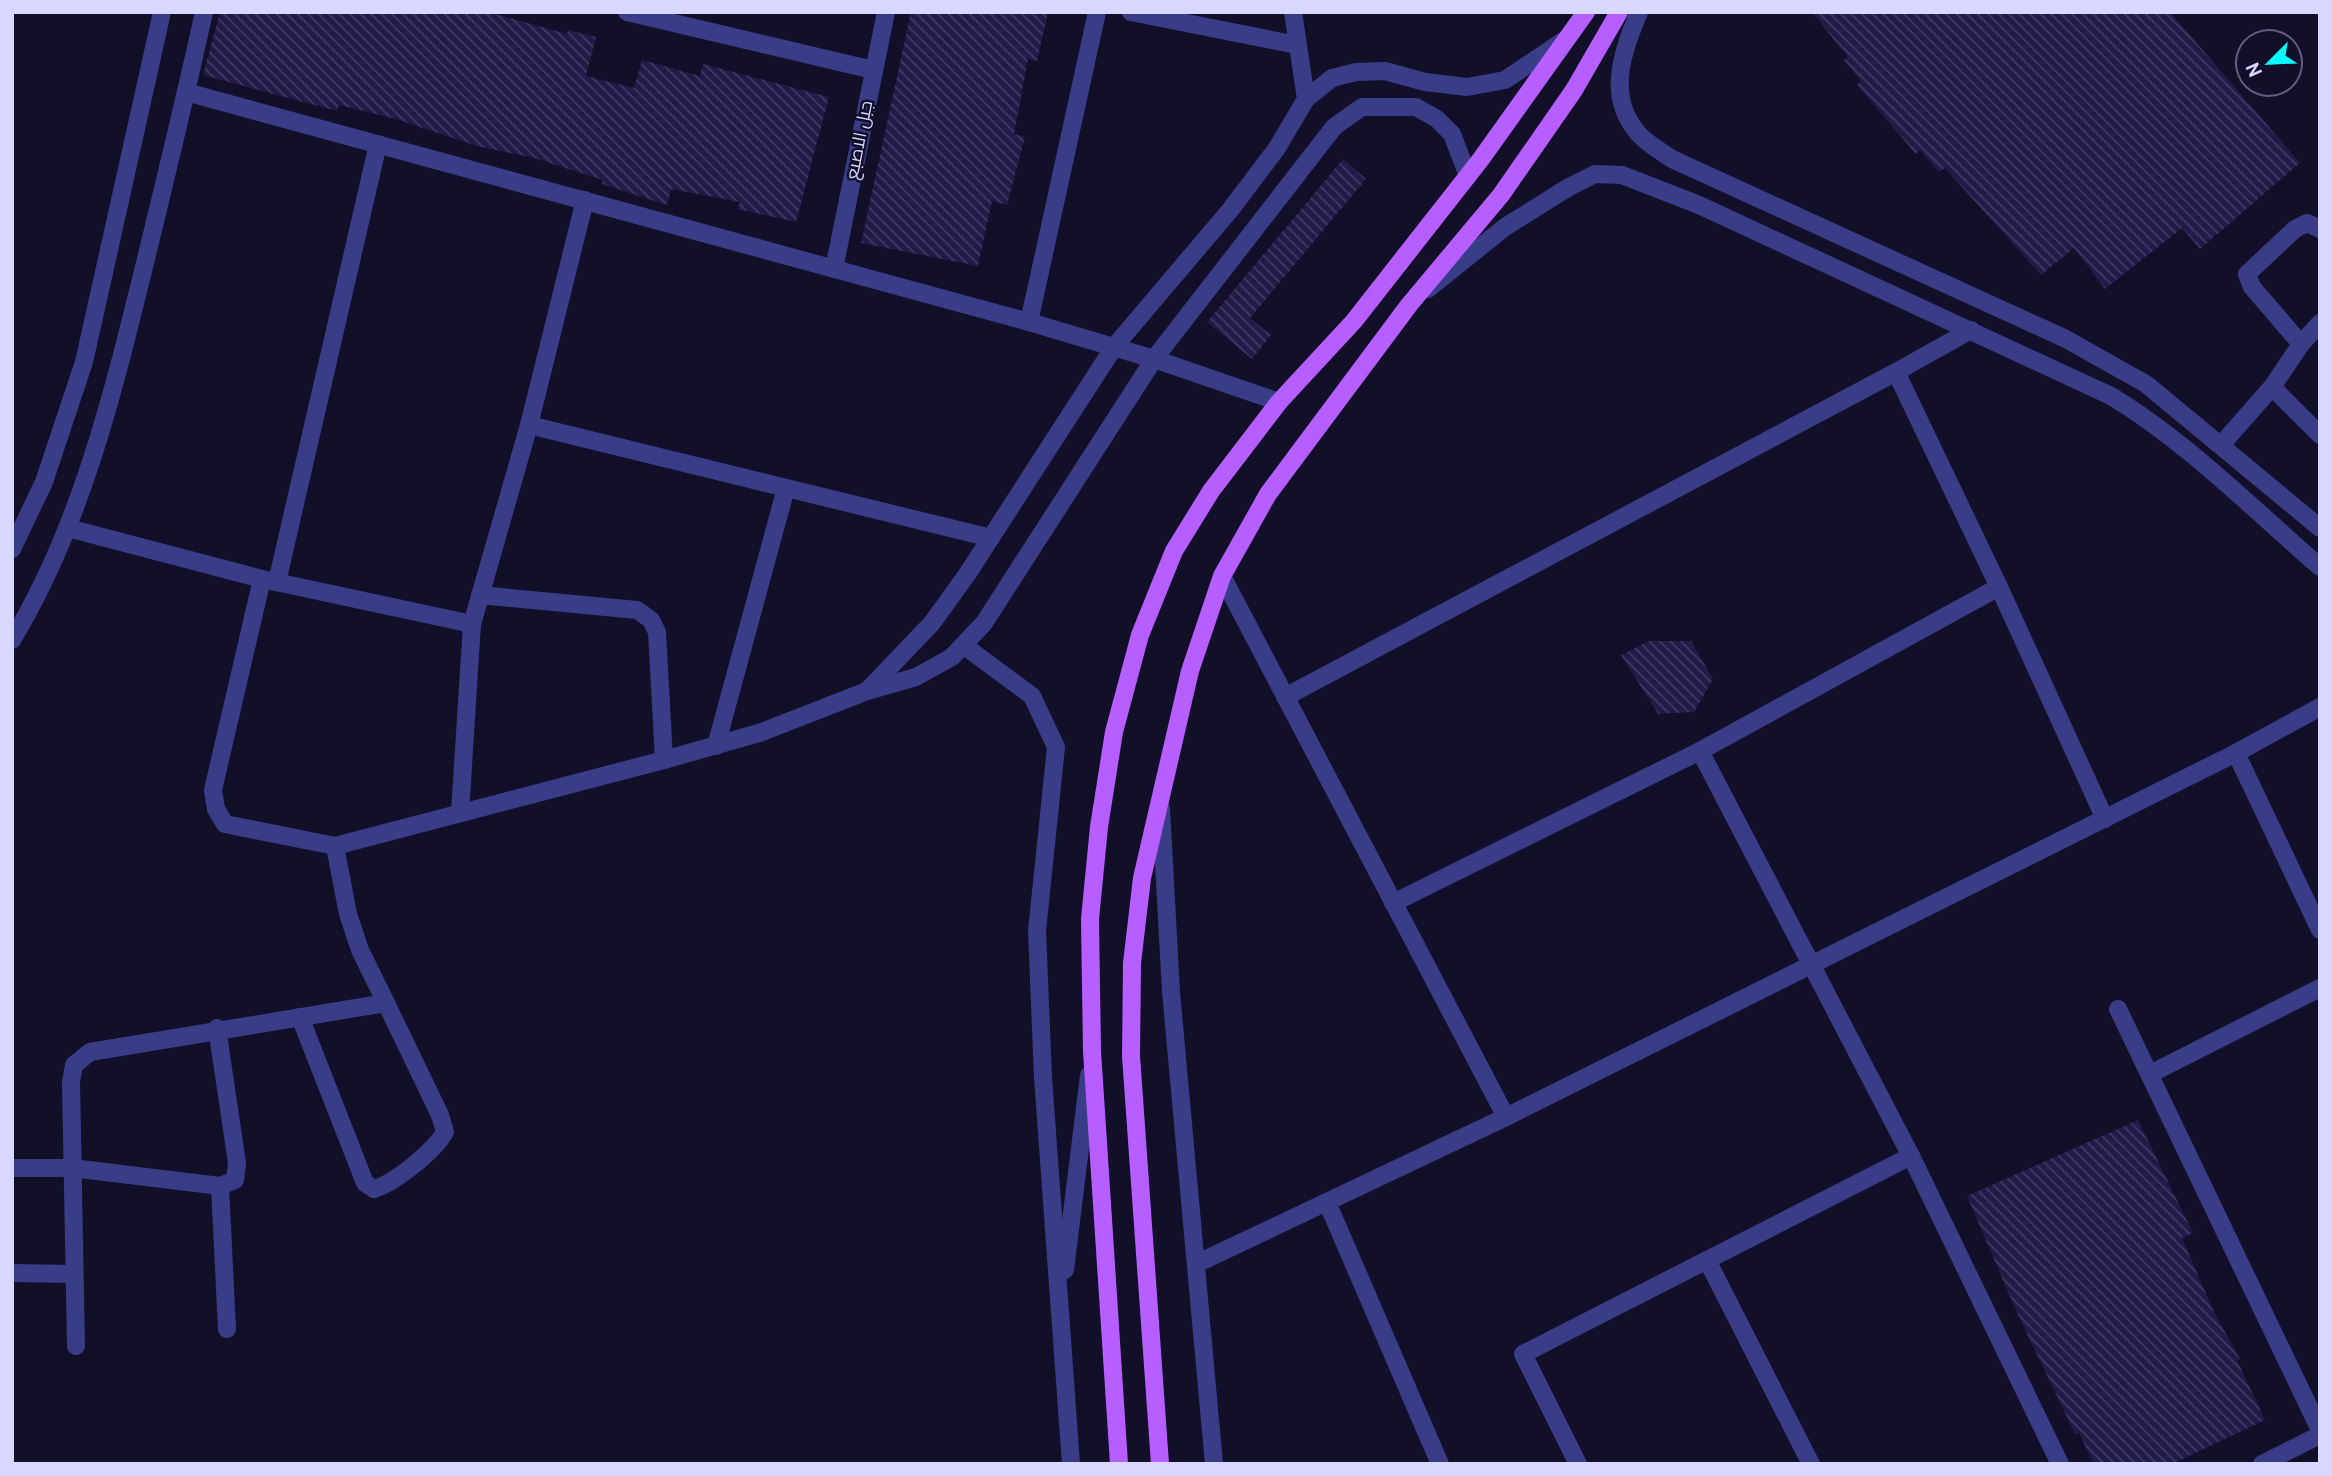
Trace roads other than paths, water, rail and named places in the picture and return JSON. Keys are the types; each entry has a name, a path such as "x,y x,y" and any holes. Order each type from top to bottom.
{"main road":[{"path":"1119,1464 1092,1051 1090,919 1099,827 1114,732 1140,635 1174,551 1211,491 1279,402 1353,321 1468,176 1586,12"},
{"path":"1160,1464 1131,1056 1132,963 1142,878 1160,789 1190,671 1222,576 1268,494 1409,305 1501,195 1574,90 1619,12"}],"street":[{"path":"12,549 44,482 84,362 162,12"},
{"path":"12,640 36,602 68,528 124,349 204,12"},
{"name":"جبل الاصبع","path":"834,268 886,12"},
{"path":"1030,322 1097,12"},
{"path":"1131,12 1297,45"},
{"path":"1293,12 1306,99"},
{"path":"1639,12 1623,49 1618,78 1623,109 1637,134 1672,159 2066,339 2146,384 2320,528"},
{"path":"636,13 873,70"},
{"path":"867,691 932,623 1114,347 1231,209 1278,148 1306,99 1332,78 1356,72 1385,71 1425,82 1467,87 1505,80 1571,36"},
{"path":"186,92 1030,322 1154,359 1279,402"},
{"path":"378,144 270,581 213,790 216,809 225,824 335,846 716,746 867,691 916,677 952,656 984,623 1154,359 1334,127 1362,107 1416,107 1437,119 1452,134 1468,176"},
{"path":"1409,305 1505,227 1595,174 1622,175 1662,188 2079,379 2142,415 2320,567"},
{"path":"460,813 472,624 529,425 585,200"},
{"path":"2301,344 2252,287 2247,274 2295,229 2307,223 2320,229"},
{"path":"2221,444 2272,387 2301,344 2320,323"},
{"path":"1285,697 1972,330"},
{"path":"1896,372 1999,587 2105,819"},
{"path":"2272,387 2320,435"},
{"path":"529,425 990,538"},
{"path":"716,746 786,488"},
{"path":"68,528 270,581 472,624"},
{"path":"1222,576 1506,1117"},
{"path":"1393,903 1700,751 1999,587"},
{"path":"480,595 637,610 651,620 657,632 664,761"},
{"path":"963,645 1032,696 1056,747 1037,931 1042,1077 1071,1464"},
{"path":"1196,1264 1506,1117 2236,753 2320,706"},
{"path":"1700,751 1910,1156 2060,1464"},
{"path":"2236,753 2320,930"},
{"path":"1160,789 1171,992 1214,1464"},
{"path":"300,1017 365,1183 374,1189 386,1186 439,1143 445,1132 440,1115 360,950 348,914 335,846"},
{"path":"2150,1074 2320,988"},
{"path":"76,1346 72,1168 74,1065 90,1052 217,1028 386,1003"},
{"path":"2118,1009 2320,1433 2262,1464"},
{"path":"12,1168 72,1168 220,1186 235,1180 237,1163 217,1028"},
{"path":"1060,1309 1092,1051"},
{"path":"1578,1464 1523,1354 1910,1156"},
{"path":"220,1186 227,1329"},
{"path":"1327,1202 1440,1464"},
{"path":"1707,1260 1811,1464"},
{"path":"12,1273 74,1274"}]}
